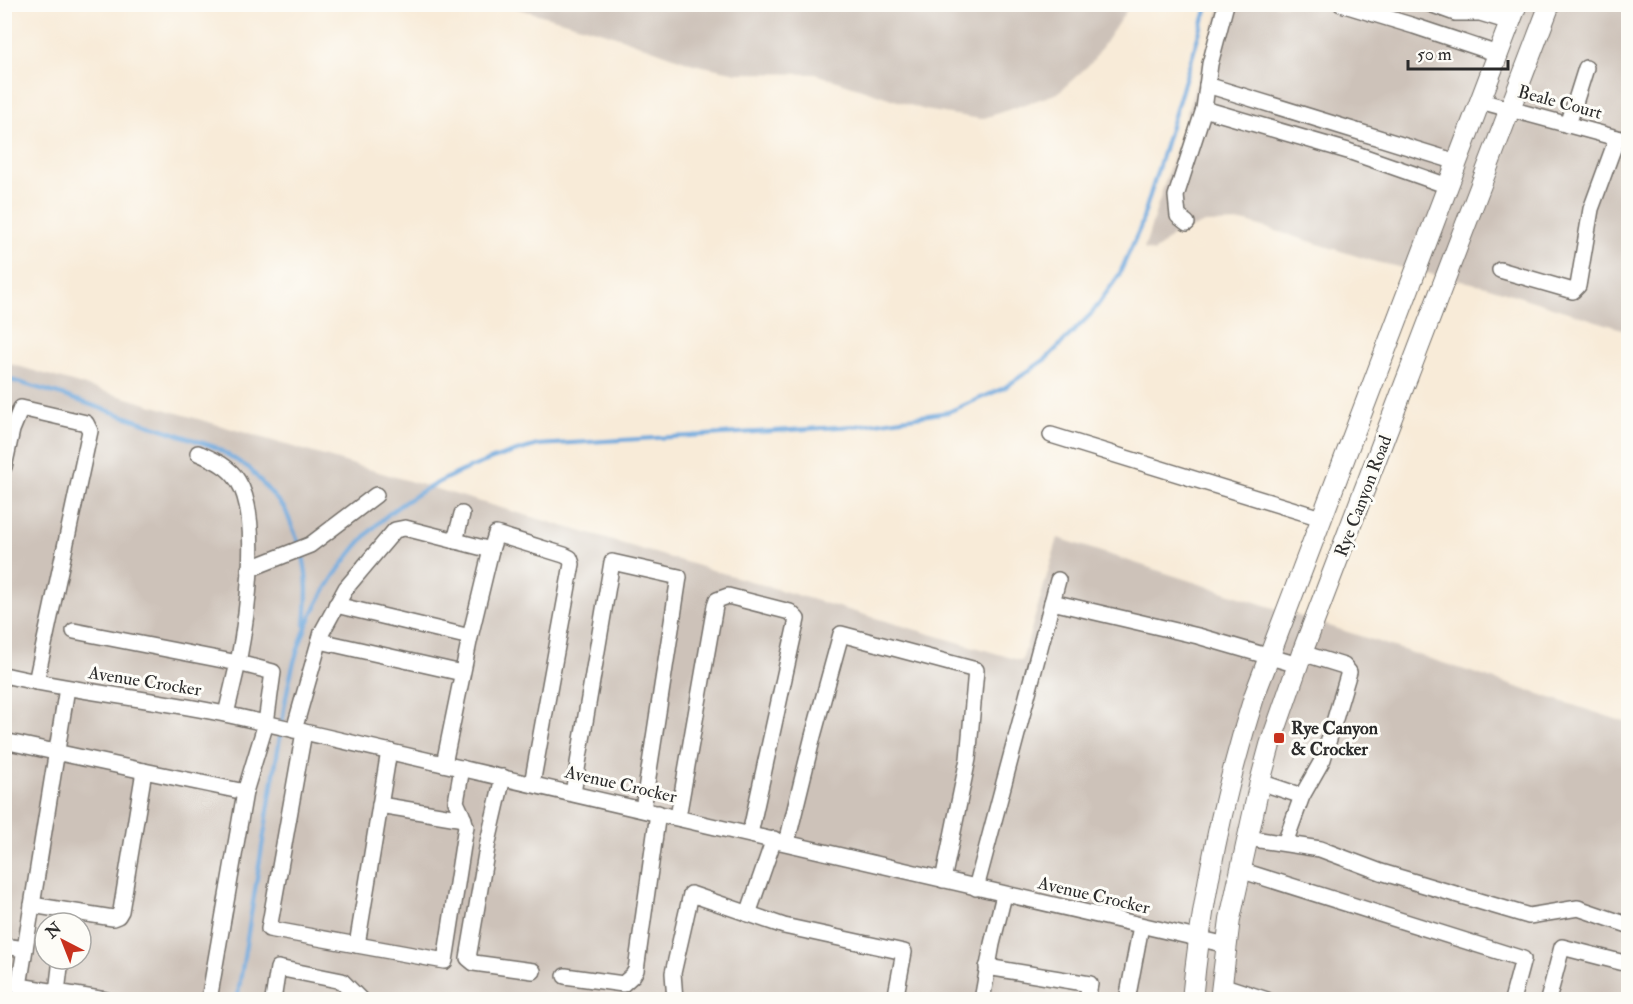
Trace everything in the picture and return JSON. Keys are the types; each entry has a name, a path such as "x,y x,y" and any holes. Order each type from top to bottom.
{"main road":[{"name":"Rye Canyon Road","path":"1221,992 1240,870 1270,745 1300,659 1550,4"},
{"name":"Rye Canyon Road","path":"1192,999 1198,939 1227,787 1269,655 1514,13"}],"street":[{"path":"1187,223 1178,216 1176,196 1204,110 1209,64 1226,4"},
{"path":"1341,4 1498,54"},
{"path":"1430,4 1455,13 1481,9 1514,13"},
{"path":"1568,125 1586,68"},
{"path":"1207,85 1457,162"},
{"name":"Beale Court","path":"1480,101 1623,140"},
{"path":"1204,110 1348,151 1448,186"},
{"path":"1500,270 1576,290 1591,209 1623,140"},
{"path":"4,467 12,430 21,408 86,423 90,431 36,682"},
{"path":"1051,435 1321,518"},
{"path":"198,453 220,462 240,483 251,533 247,618 226,714"},
{"path":"249,569 317,540 376,495"},
{"path":"455,541 462,514"},
{"path":"462,768 456,802 466,826 445,961 269,929 299,731 320,641 336,605 346,588 395,530 405,528 491,550"},
{"path":"444,764 470,637 496,534 564,555 570,558 572,564 532,784"},
{"path":"565,976 623,984 633,975 638,958 651,811 679,577 612,562 573,793"},
{"path":"976,888 1058,580"},
{"path":"678,817 715,606 717,600 728,596 790,612 797,619 750,834"},
{"path":"1052,602 1269,655 1344,666 1349,672 1323,759 1302,796 1285,843"},
{"path":"336,605 470,637"},
{"path":"74,631 273,672 266,723 245,792 209,999"},
{"path":"748,914 780,841 813,736 841,634 976,670 968,759 943,880"},
{"path":"320,641 462,673"},
{"name":"Avenue Crocker","path":"4,675 67,688 226,714 1227,945"},
{"path":"67,688 25,949 12,985 106,999"},
{"path":"4,741 245,792"},
{"path":"357,945 389,752"},
{"path":"93,918 113,918 121,911 144,771"},
{"path":"503,777 488,842 468,958 474,963 533,971"},
{"path":"1260,782 1302,796"},
{"path":"380,805 464,819"},
{"path":"1247,838 1320,849 1381,872 1529,916 1578,908 1629,925"},
{"path":"1240,870 1523,959 1512,999"},
{"path":"675,999 673,973 691,894 784,926 904,952 895,999"},
{"path":"982,999 1004,895"},
{"path":"32,905 50,911"},
{"path":"1127,999 1141,926"},
{"path":"4,946 25,949"},
{"path":"1548,999 1562,947 1629,964"},
{"path":"987,967 1090,984 1087,999"},
{"path":"273,999 278,968 342,981 361,999"},
{"path":"57,992 60,971"},
{"path":"1221,992 1267,999"}],"shaded area":[{"path":"505,5 1130,5 1092,62 1058,93 981,119 925,110 816,74 737,73 693,64 610,34"},
{"path":"1221,5 1628,5 1628,331 1486,286 1376,262 1247,222 1205,223 1172,236 1154,252 1144,249"},
{"path":"4,362 1022,661 1058,538 1628,723 1628,999 5,999"}],"waterway":[{"path":"282,723 290,676 297,652 313,612 335,575 376,525 392,511 455,474 538,445 856,426 948,412 1004,388 1047,358 1092,313 1119,275 1140,228 1208,4"},
{"path":"4,378 62,395 215,447 249,468 285,509 300,546"},
{"path":"302,553 307,580 305,626"},
{"path":"237,1000 281,731"}],"place":[{"name":"Rye Canyon & Crocker","path":"1279,738"}]}
